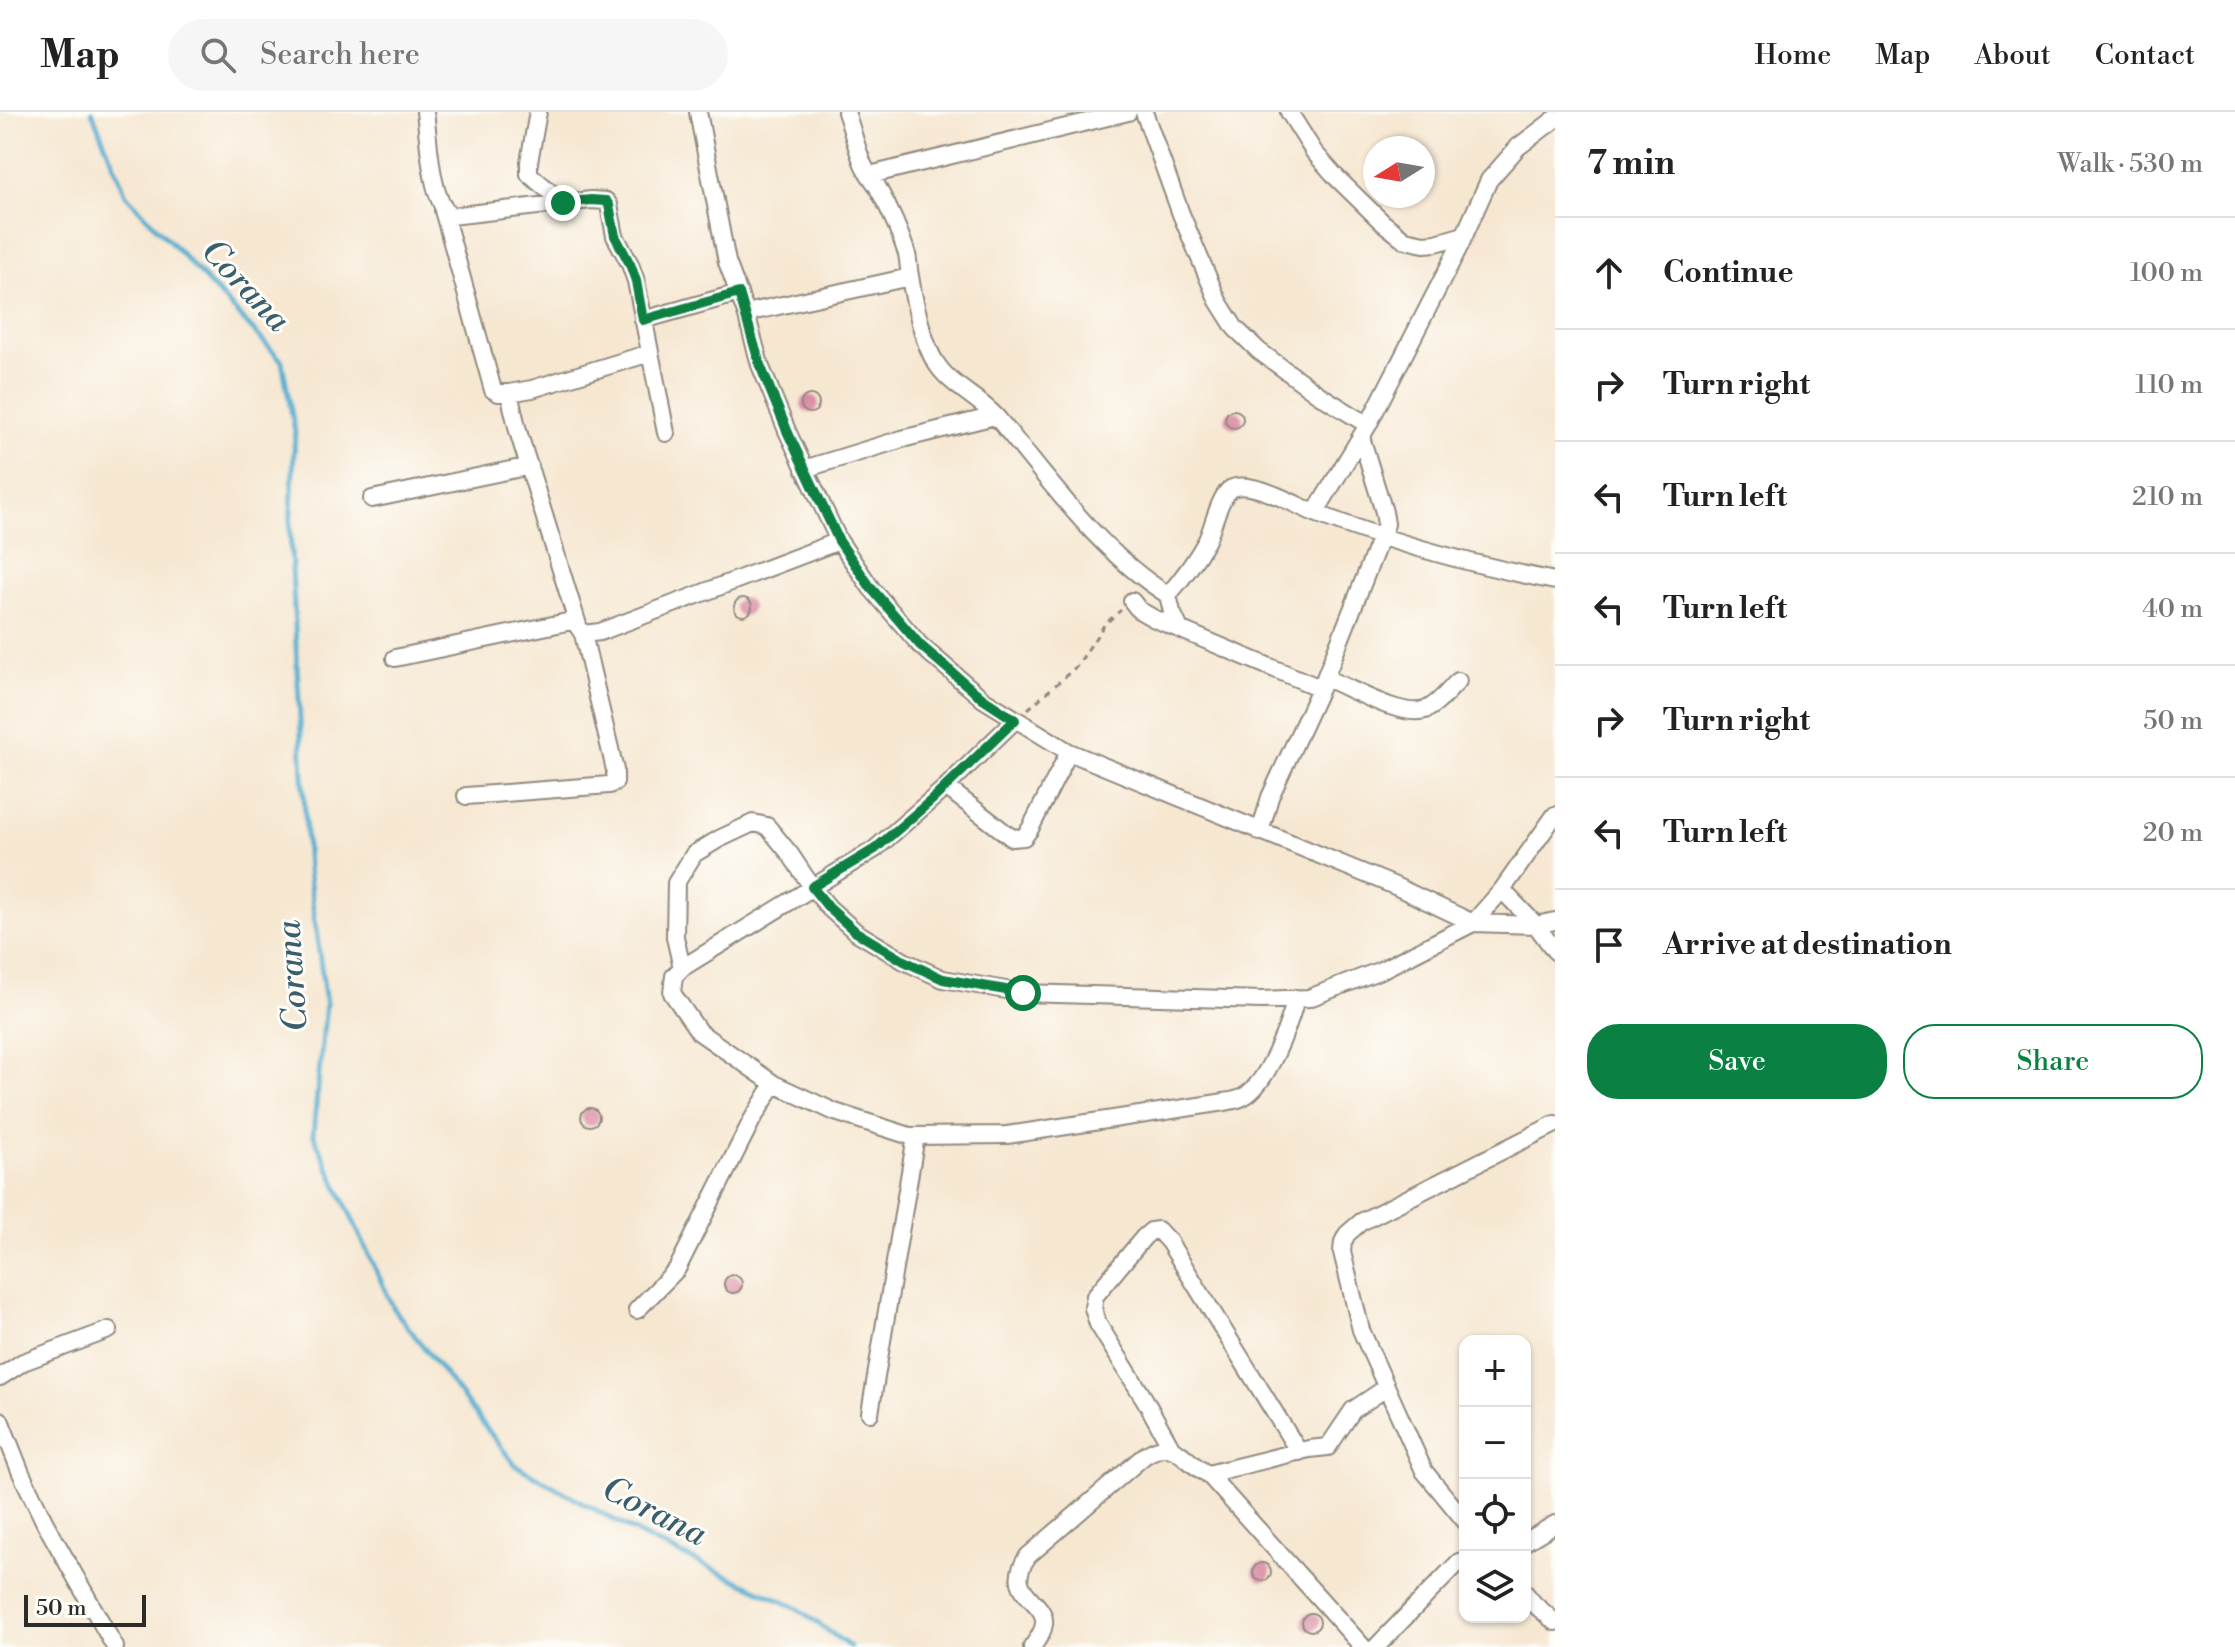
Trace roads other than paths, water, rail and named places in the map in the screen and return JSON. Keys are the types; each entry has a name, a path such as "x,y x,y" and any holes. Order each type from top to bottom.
{"street":[{"path":"425,112 437,196 493,390 509,393 532,389 650,353"},
{"path":"538,112 529,174 563,203"},
{"path":"698,112 727,262 746,313 760,365 804,469 839,541 871,588 920,645 983,699 1069,752 1395,886 1473,923 1536,925 1555,921"},
{"path":"846,112 864,167 878,187 908,255 910,277 928,347 936,363 951,380 995,416 1064,499 1110,547 1149,583 1168,595 1180,629"},
{"path":"870,175 1128,112"},
{"path":"1144,112 1181,214 1218,301 1235,328 1259,351 1364,431 1386,524 1322,683 1270,797 1260,832"},
{"path":"1289,112 1314,152 1336,177 1405,240 1436,243 1464,235"},
{"path":"1315,513 1364,431 1489,180 1518,147 1555,119"},
{"path":"443,210 451,216 606,201 615,236 636,281 666,433"},
{"path":"746,313 910,277"},
{"path":"643,320 739,293"},
{"path":"466,796 609,785 615,782 615,770 580,630 514,420 509,393"},
{"path":"804,469 902,439 995,416"},
{"path":"372,499 530,466"},
{"path":"1168,595 1183,579 1201,550 1226,494 1231,488 1240,486 1264,491 1382,537 1555,581"},
{"path":"580,630 600,632 839,541"},
{"path":"1132,601 1139,610 1180,629 1322,683 1412,712 1429,709 1458,681"},
{"path":"395,658 567,622 575,622 580,630"},
{"path":"1015,720 946,787 875,849 682,968 674,976 672,993 699,1032 774,1084 835,1112 916,1136 1007,1135 1242,1098 1262,1078 1291,1018 1296,998"},
{"path":"946,787 1012,838 1024,837 1069,752"},
{"path":"682,968 675,937 676,883 694,854 753,823 767,826 829,908 856,932 904,961 943,979 1023,993 1262,1000 1309,998 1381,970 1473,923 1502,890 1555,815"},
{"path":"1502,890 1536,925 1555,951"},
{"path":"637,1310 677,1269 752,1120 774,1084"},
{"path":"1459,1514 1424,1471 1361,1330 1344,1264 1343,1242 1361,1222 1555,1124"},
{"path":"870,1413 916,1136"},
{"path":"1299,1452 1169,1242 1158,1230 1151,1231 1095,1296 1092,1303 1098,1324 1171,1447 1208,1474 1363,1647"},
{"path":"0,1377 23,1362 109,1330"},
{"path":"1208,1474 1328,1447 1353,1410 1386,1388"},
{"path":"0,1420 45,1523 115,1647"},
{"path":"1032,1647 1045,1623 1040,1611 1023,1591 1020,1572 1028,1556 1144,1456 1157,1448 1171,1447"},
{"path":"1531,1538 1555,1524"},
{"path":"1376,1647 1459,1562"},
{"path":"1531,1600 1555,1622"}],"waterway":[{"name":"Corana","path":"92,112 126,195 282,361 295,432 290,531 308,870 326,1004 313,1134 394,1309 515,1465 652,1541 797,1608 850,1647"}]}
